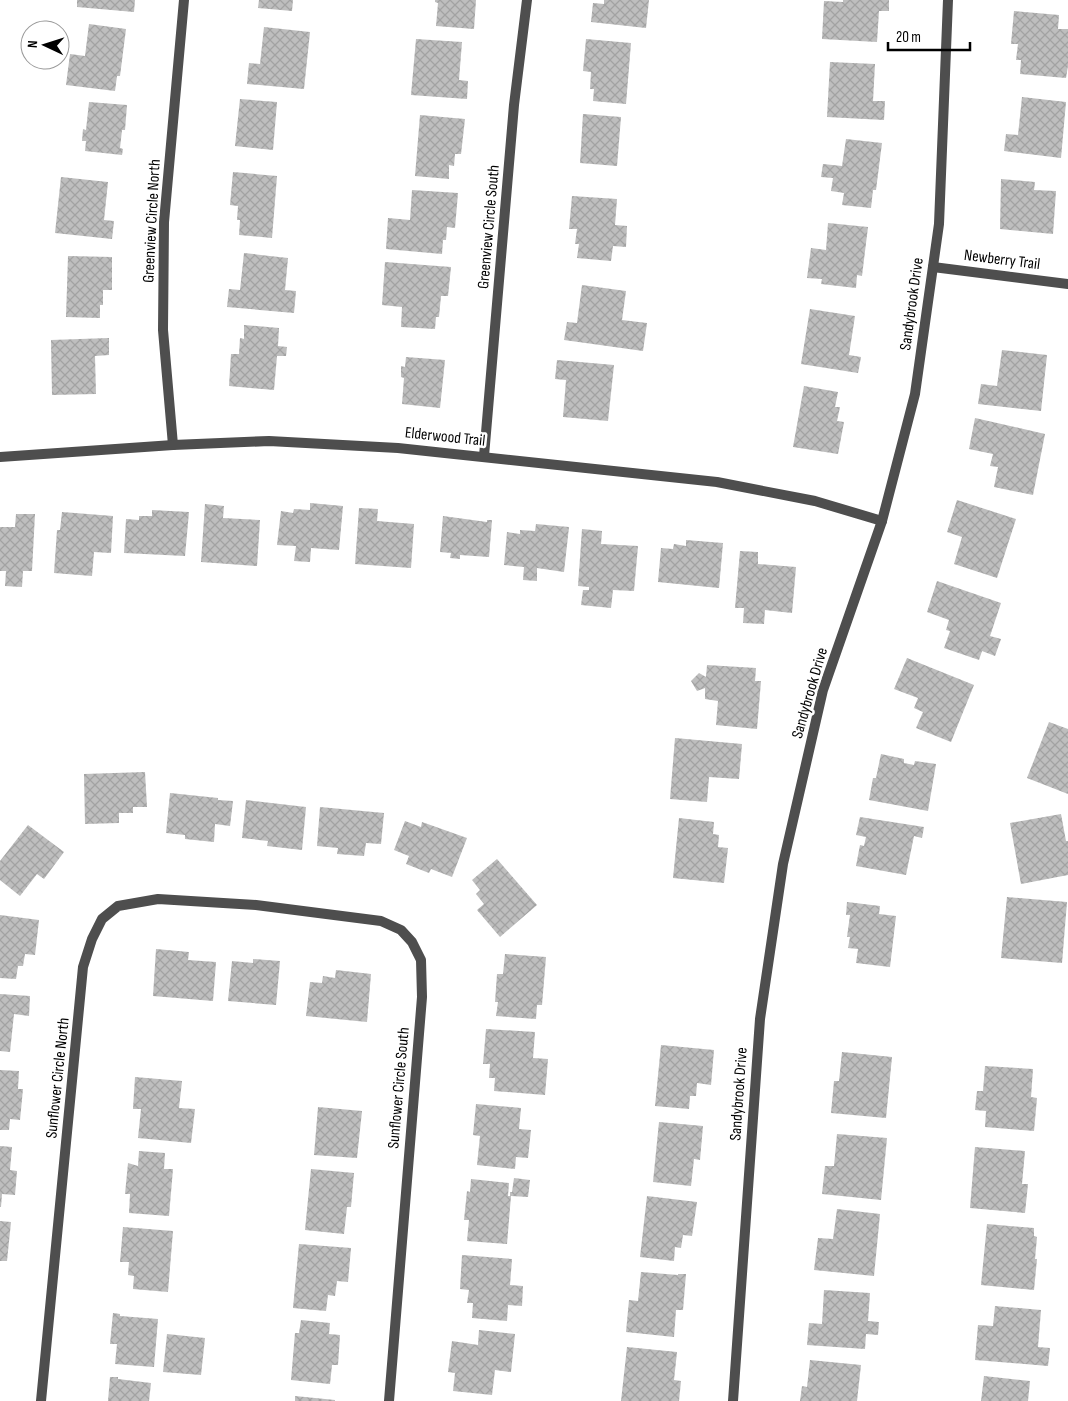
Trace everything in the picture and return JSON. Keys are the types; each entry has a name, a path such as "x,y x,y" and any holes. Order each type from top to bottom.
{"street":[{"name":"Greenview Circle North","path":"173,445 163,330 164,222 184,0"},
{"name":"Greenview Circle South","path":"484,456 514,105 527,0"},
{"name":"Sandybrook Drive","path":"732,1401 760,1019 783,864 823,690 882,520 915,394 939,224 948,0"},
{"name":"Newberry Trail","path":"933,266 1068,284"},
{"name":"Elderwood Trail","path":"0,457 173,445 270,441 398,448 717,482 815,502 882,520"},
{"name":"Sunflower Circle North","path":"41,1401 84,967 92,939 102,920 118,906 158,899 256,905"},
{"name":"Sunflower Circle South","path":"256,905 381,921 401,930 412,942 422,960 422,997 389,1401"}],"building":[{"path":"77,0 135,0 134,12 77,7"},
{"path":"259,0 293,0 292,11 258,8"},
{"path":"435,0 476,0 474,29 436,26 438,3"},
{"path":"604,0 649,0 646,28 591,22 593,3 604,4"},
{"path":"843,0 889,0 889,11 879,11 877,42 822,39 824,1 843,2"},
{"path":"1014,11 1059,15 1058,29 1068,29 1068,66 1066,78 1020,74 1021,60 1016,60 1018,44 1011,44"},
{"path":"89,24 126,29 120,76 117,76 115,91 66,85 68,70 70,70 70,54 85,56"},
{"path":"264,27 310,32 304,89 247,84 249,63 260,64"},
{"path":"416,39 462,42 459,80 468,81 467,99 411,95"},
{"path":"586,39 631,43 626,104 593,101 594,89 590,89 591,72 583,71"},
{"path":"830,62 875,64 873,101 885,101 884,120 827,117"},
{"path":"1022,97 1066,102 1061,158 1004,151 1006,134 1018,135"},
{"path":"240,99 277,102 273,150 235,146"},
{"path":"89,102 127,105 125,130 122,130 120,148 123,149 122,155 85,151 86,141 82,141 83,129 86,130"},
{"path":"583,114 621,117 617,166 580,163"},
{"path":"420,115 465,119 461,154 455,154 454,166 449,165 449,179 415,176"},
{"path":"846,139 882,143 876,190 873,190 871,208 842,205 844,193 831,191 833,178 821,177 823,164 842,166"},
{"path":"233,172 277,176 272,238 239,235 240,220 237,220 238,206 230,205"},
{"path":"61,177 108,182 104,220 114,221 112,239 55,233"},
{"path":"1001,179 1035,182 1034,190 1056,191 1053,234 1000,229"},
{"path":"412,190 458,193 455,228 447,227 446,240 443,240 442,254 386,249 388,218 410,220"},
{"path":"572,196 617,199 615,225 627,226 626,247 613,246 611,261 577,258 579,244 575,244 577,229 569,229"},
{"path":"828,223 868,227 862,276 857,275 856,288 821,284 822,279 807,278 811,248 826,250"},
{"path":"244,253 288,258 285,290 296,291 294,313 227,307 229,289 240,290"},
{"path":"68,256 112,257 112,290 103,290 103,305 100,305 100,318 66,317"},
{"path":"385,262 451,267 448,296 441,296 439,317 436,317 435,329 401,327 402,307 382,305"},
{"path":"582,285 626,291 622,320 647,323 643,351 564,340 567,322 577,323"},
{"path":"810,309 855,316 849,355 861,357 858,373 801,364"},
{"path":"244,325 279,328 278,346 287,347 286,356 277,356 274,390 229,386 231,354 239,354 240,338 244,339"},
{"path":"109,338 109,355 95,356 96,394 52,395 51,340"},
{"path":"1002,350 1047,355 1041,411 978,404 981,384 997,386"},
{"path":"406,357 445,360 440,408 402,404 404,378 401,377 401,366 405,367"},
{"path":"557,360 614,365 608,421 563,417 566,380 555,379"},
{"path":"804,386 838,392 835,407 840,407 837,421 844,422 838,454 793,447"},
{"path":"975,418 1045,434 1033,495 994,487 998,467 990,466 993,454 969,449"},
{"path":"957,500 1016,519 997,578 954,564 962,537 947,532"},
{"path":"310,503 343,506 339,550 311,548 310,562 294,561 296,546 277,545 281,511 293,513 294,509 310,510"},
{"path":"205,504 224,506 223,518 260,520 257,566 201,562"},
{"path":"359,508 378,509 377,521 414,524 411,568 355,564"},
{"path":"152,510 189,512 185,556 124,553 126,519 139,520 139,516 152,516"},
{"path":"62,512 113,516 111,553 94,552 92,576 54,573 57,530 60,530"},
{"path":"16,514 35,514 32,571 23,571 22,587 5,586 6,571 0,571 0,527 15,527"},
{"path":"443,516 487,522 487,520 492,520 489,557 460,555 460,559 450,558 451,553 440,552"},
{"path":"536,524 569,527 564,572 537,568 537,581 523,580 524,567 504,565 507,532 520,534 520,530 535,531"},
{"path":"582,529 602,531 601,544 638,546 634,591 613,590 611,608 581,605 583,590 589,590 589,587 578,586"},
{"path":"686,540 723,543 719,588 658,582 661,548 673,549 674,544 686,546"},
{"path":"740,551 758,552 758,564 796,567 792,613 765,610 764,624 743,623 744,608 735,608"},
{"path":"937,581 1001,603 990,636 1001,639 995,656 982,651 979,660 944,648 950,631 946,630 949,620 927,612"},
{"path":"907,658 974,685 951,742 916,728 923,712 914,708 918,698 894,689"},
{"path":"707,665 756,668 755,681 761,681 757,729 716,725 718,701 705,699 705,688 697,691 691,681 699,673 706,677"},
{"path":"1049,722 1068,729 1068,794 1027,778"},
{"path":"675,738 742,744 739,779 709,777 707,802 670,799"},
{"path":"881,754 904,759 904,763 914,765 915,761 936,764 928,811 869,800 873,778 876,778"},
{"path":"145,772 147,807 133,807 133,813 119,813 119,823 85,824 84,774"},
{"path":"170,793 233,801 230,826 215,824 214,842 185,839 185,835 166,833"},
{"path":"246,800 306,807 302,850 267,846 268,841 242,838"},
{"path":"320,807 384,813 381,844 366,843 364,856 337,854 338,848 317,846"},
{"path":"1061,814 1066,841 1068,841 1068,875 1021,884 1010,823"},
{"path":"860,817 924,827 922,838 914,836 906,875 856,866 860,845 864,846 866,837 856,835"},
{"path":"679,818 714,822 713,834 719,835 718,847 728,848 724,883 673,878"},
{"path":"405,821 421,827 422,822 467,838 452,877 431,869 429,873 406,864 409,856 394,850"},
{"path":"28,825 64,852 44,879 37,874 20,896 0,880 0,861"},
{"path":"497,859 537,905 500,937 477,910 484,904 476,894 480,890 472,880"},
{"path":"1007,897 1067,902 1062,963 1001,958"},
{"path":"847,902 880,906 879,914 896,916 890,967 856,963 858,949 848,948 850,937 847,937 850,915 846,915"},
{"path":"0,915 39,920 35,955 25,954 23,966 18,966 16,979 0,978"},
{"path":"156,949 189,952 188,960 216,962 213,1001 153,996"},
{"path":"505,954 546,957 542,1005 537,1005 536,1019 496,1016 498,1002 495,1002 497,974 503,974"},
{"path":"253,959 280,961 276,1005 228,1001 232,961 253,963"},
{"path":"336,970 371,974 367,1022 306,1016 310,982 322,983 323,976 335,978"},
{"path":"0,994 30,996 29,1016 14,1014 10,1052 0,1051"},
{"path":"486,1029 535,1032 533,1058 548,1059 545,1095 494,1091 495,1078 489,1078 490,1064 483,1064"},
{"path":"661,1045 714,1050 711,1085 697,1083 696,1096 690,1096 689,1109 655,1106"},
{"path":"842,1052 892,1057 886,1118 831,1113 834,1081 839,1081"},
{"path":"985,1066 1033,1069 1031,1097 1037,1098 1034,1131 985,1127 986,1111 975,1110 977,1091 983,1091"},
{"path":"0,1070 19,1071 18,1089 23,1089 20,1120 10,1119 9,1130 0,1130"},
{"path":"135,1077 182,1081 179,1108 195,1109 191,1143 138,1138 141,1109 133,1109"},
{"path":"476,1104 521,1108 519,1129 531,1130 528,1158 516,1157 515,1169 477,1165 480,1136 473,1135"},
{"path":"318,1107 362,1111 357,1158 314,1155"},
{"path":"659,1122 703,1126 700,1160 694,1159 691,1186 653,1182"},
{"path":"837,1134 887,1138 881,1200 822,1194 825,1166 834,1166"},
{"path":"0,1146 12,1147 10,1170 17,1171 15,1195 2,1194 1,1207 0,1207"},
{"path":"975,1147 1025,1151 1022,1184 1028,1184 1025,1213 970,1208"},
{"path":"139,1151 165,1153 164,1169 173,1169 169,1216 129,1213 130,1194 125,1194 128,1163 138,1166"},
{"path":"311,1169 354,1173 351,1207 347,1207 344,1234 305,1230"},
{"path":"514,1178 530,1180 528,1197 511,1196 507,1244 467,1241 469,1220 464,1220 467,1191 470,1192 471,1179 509,1183 508,1196 510,1196"},
{"path":"647,1196 697,1202 692,1236 683,1235 681,1248 675,1247 674,1261 640,1257"},
{"path":"837,1209 880,1214 874,1276 814,1270 818,1238 833,1239"},
{"path":"0,1221 11,1222 7,1261 0,1261"},
{"path":"987,1224 1034,1228 1034,1236 1037,1237 1035,1259 1037,1259 1034,1290 981,1285"},
{"path":"123,1227 173,1231 168,1292 133,1289 134,1276 128,1275 129,1262 120,1262"},
{"path":"299,1244 351,1248 348,1282 337,1281 335,1296 328,1295 326,1311 293,1308"},
{"path":"462,1255 512,1259 510,1285 523,1286 522,1306 508,1305 507,1321 472,1318 473,1303 467,1303 469,1290 460,1289"},
{"path":"641,1272 686,1274 683,1310 676,1310 674,1337 626,1332 629,1300 638,1301"},
{"path":"824,1290 870,1293 868,1321 879,1322 878,1335 866,1334 865,1349 807,1345 809,1323 822,1324"},
{"path":"995,1306 1041,1310 1038,1347 1050,1348 1048,1366 975,1360 978,1325 993,1326"},
{"path":"113,1313 120,1314 120,1316 158,1319 154,1367 115,1364 117,1344 110,1344"},
{"path":"301,1320 330,1323 329,1334 340,1335 338,1365 332,1365 330,1384 291,1380 295,1333 299,1333"},
{"path":"479,1330 515,1334 511,1372 495,1370 492,1395 453,1391 455,1373 448,1372 452,1341 478,1345"},
{"path":"167,1334 205,1338 201,1375 163,1372"},
{"path":"627,1347 677,1352 674,1380 681,1381 679,1401 621,1401"},
{"path":"810,1360 861,1365 857,1401 800,1401 802,1386 807,1387"},
{"path":"984,1376 1030,1381 1028,1401 981,1401"},
{"path":"110,1377 151,1383 149,1401 108,1401"},
{"path":"295,1396 335,1400 335,1401 295,1401"}]}
